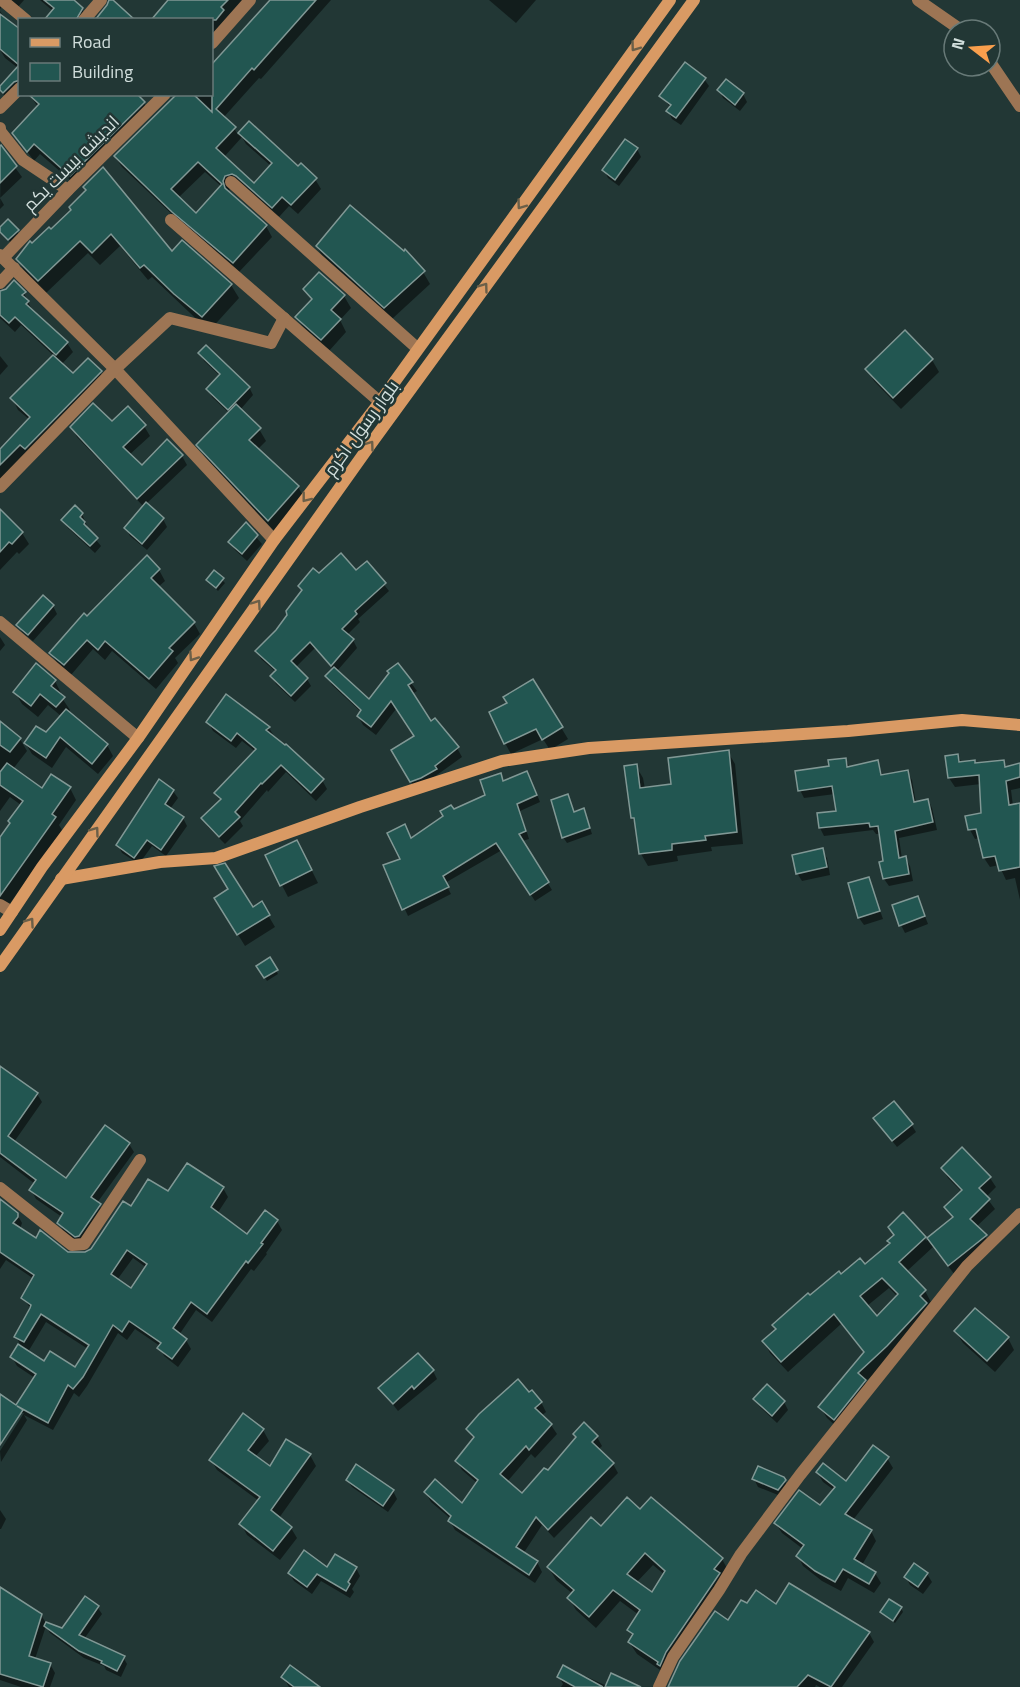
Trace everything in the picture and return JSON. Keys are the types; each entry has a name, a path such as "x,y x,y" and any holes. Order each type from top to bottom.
{"main road":[{"name":"بلوار رسول اکرم","path":"0,930 42,867 138,738 274,540 380,402 670,0"},
{"name":"بلوار رسول اکرم","path":"0,966 370,445 694,0"},
{"path":"42,867 61,879 160,862 216,858 360,807 502,761 589,748 848,731 962,720 1020,725"}],"street":[{"path":"2,0 24,18"},
{"path":"86,18 100,0"},
{"path":"213,42 250,0"},
{"path":"918,0 944,18"},
{"path":"1001,78 1020,106"},
{"path":"0,108 18,90"},
{"name":"اندیشه بیست یکم","path":"2,256 163,96"},
{"path":"0,128 23,160 68,190"},
{"path":"231,182 417,348"},
{"path":"171,220 380,402"},
{"path":"2,256 115,369 274,540"},
{"path":"0,283 14,268"},
{"path":"0,487 115,369 170,318 271,343 284,318"},
{"path":"0,622 138,738"},
{"path":"0,905 12,912"},
{"path":"0,1188 72,1245 84,1244 140,1160"},
{"path":"659,1687 673,1657 741,1554 800,1475 967,1266 1020,1214"}],"building":[{"path":"44,0 74,0 83,8 77,18 46,18 54,8"},
{"path":"109,0 113,0 133,18 97,18"},
{"path":"168,0 228,0 221,7 224,10 216,20 213,18 153,18"},
{"path":"270,0 316,0 216,109 236,127 216,148 254,183 272,163 238,133 249,121 298,166 301,163 317,178 291,205 282,197 272,208 236,176 232,174 225,176 223,181 225,188 267,225 233,263 172,212 114,156 175,96 195,96 212,112 213,63","holes":["198,162 222,184 196,213 171,189"]},
{"path":"0,14 18,28 18,64 0,49"},
{"path":"685,62 706,78 676,118 666,111 671,105 659,96"},
{"path":"18,66 18,81 3,93 0,86"},
{"path":"726,79 744,93 735,105 717,90"},
{"path":"30,96 139,96 145,102 70,176 34,144 27,152 12,133 39,104"},
{"path":"625,139 638,148 615,180 602,170"},
{"path":"0,146 17,166 0,183"},
{"path":"103,167 172,251 182,240 232,284 202,317 144,265 140,268 111,234 92,253 80,241 38,281 16,259 30,241 32,243 49,227 51,229 71,210 69,207 86,190 83,187"},
{"path":"350,205 404,251 405,249 425,271 384,308 316,246"},
{"path":"8,219 19,230 8,240 0,232 0,227"},
{"path":"319,272 345,295 331,310 341,319 321,340 295,317 312,299 303,289"},
{"path":"14,280 26,292 22,295 29,301 26,304 68,342 56,355 15,317 9,323 0,315 0,291 6,289"},
{"path":"905,330 933,359 893,398 865,369"},
{"path":"206,345 250,387 228,410 206,389 220,374 198,353"},
{"path":"53,355 73,373 88,358 102,371 25,449 20,445 0,465 0,449 30,417 10,398"},
{"path":"93,403 112,421 128,406 146,425 123,447 142,465 167,439 183,455 137,499 70,427"},
{"path":"236,404 261,428 249,440 299,486 268,521 196,445"},
{"path":"146,502 164,518 142,544 124,528"},
{"path":"75,505 83,513 80,517 85,522 84,524 98,538 90,546 61,520"},
{"path":"0,509 23,532 12,544 9,542 0,552"},
{"path":"246,522 258,535 242,554 228,542"},
{"path":"341,553 356,570 367,561 386,583 355,611 357,614 342,629 354,639 331,666 310,642 291,661 308,678 291,696 270,676 276,670 255,651 287,615 286,611 302,590 298,586 313,568 319,573"},
{"path":"147,555 160,569 151,578 195,622 169,648 173,651 149,679 105,641 98,650 87,640 64,665 49,653 84,613 87,616"},
{"path":"214,570 224,578 216,588 206,580"},
{"path":"43,595 54,605 28,635 16,625"},
{"path":"36,663 56,680 51,686 65,697 56,707 40,694 31,706 13,692"},
{"path":"398,663 413,682 408,685 431,721 435,718 459,747 435,766 437,769 410,782 391,750 414,736 391,701 371,727 357,716 361,710 325,676 334,667 369,699 389,673 387,671"},
{"path":"533,679 563,727 542,740 536,729 504,744 489,712 507,703 503,697"},
{"path":"226,694 270,727 266,730 286,744 324,779 311,793 281,765 235,812 240,817 219,837 201,818 221,799 214,793 256,749 237,733 231,741 206,722"},
{"path":"66,709 108,744 92,764 60,737 46,758 24,743 36,726 46,732"},
{"path":"0,721 21,738 10,752 0,745"},
{"path":"729,750 737,832 705,836 706,840 672,844 672,850 639,854 634,818 631,818 624,766 637,764 640,788 671,784 668,758"},
{"path":"958,754 959,762 1004,760 1005,767 1020,763 1020,777 1006,781 1009,805 1020,803 1020,867 999,871 995,856 983,858 976,829 968,830 965,816 981,813 979,775 948,778 945,756"},
{"path":"846,758 847,767 878,760 881,775 908,770 914,802 928,799 933,822 895,831 899,858 906,856 909,874 883,879 879,862 883,861 878,826 870,827 869,823 819,828 817,813 836,811 832,786 798,791 795,771 829,766 828,760"},
{"path":"7,763 42,788 51,774 71,787 52,814 56,817 0,896 0,837 10,823 8,821 23,801 0,785 0,772"},
{"path":"527,771 537,795 517,804 526,831 519,834 549,882 530,895 496,843 443,876 449,887 402,910 383,865 400,859 387,833 405,824 411,838 443,816 440,811 451,805 454,809 485,795 480,780 501,773 503,781"},
{"path":"159,779 174,790 165,804 184,817 161,850 147,840 134,858 116,845"},
{"path":"568,794 574,812 584,808 590,828 562,838 551,800"},
{"path":"297,840 312,870 280,886 265,855"},
{"path":"823,848 827,867 796,874 792,855"},
{"path":"225,863 253,907 262,901 270,915 237,935 214,898 228,889 214,866"},
{"path":"869,877 880,911 858,918 848,883"},
{"path":"918,896 925,916 899,926 892,905"},
{"path":"270,957 278,970 264,978 256,966"},
{"path":"0,1066 38,1093 8,1136 66,1178 105,1125 130,1143 91,1197 101,1204 79,1236 75,1237 57,1223 63,1213 29,1190 36,1180 0,1153"},
{"path":"894,1101 913,1124 892,1141 873,1118"},
{"path":"962,1147 991,1177 979,1188 990,1199 970,1219 987,1235 948,1266 927,1238 953,1217 944,1207 962,1190 941,1168"},
{"path":"187,1163 224,1187 211,1207 247,1234 265,1210 278,1220 261,1243 263,1244 248,1263 246,1261 207,1314 191,1302 173,1328 187,1339 172,1359 157,1348 161,1343 129,1321 122,1332 113,1325 83,1377 73,1389 68,1385 48,1423 17,1406 23,1410 0,1445 0,1394 16,1405 36,1374 10,1357 18,1344 44,1361 50,1351 75,1367 89,1345 41,1314 24,1342 14,1337 31,1305 21,1298 34,1275 0,1252 0,1199 18,1213 13,1223 36,1238 40,1230 68,1252 85,1252 91,1249 123,1201 131,1206 148,1179 168,1191","holes":["127,1250 147,1264 131,1288 111,1274"]},
{"path":"903,1212 926,1237 899,1262 926,1290 920,1296 927,1303 858,1373 866,1380 834,1420 818,1407 864,1352 834,1314 781,1362 762,1341 776,1329 772,1325 808,1293 810,1295 839,1271 841,1274 860,1258 865,1264 890,1243 887,1241 894,1235 888,1227","holes":["882,1278 898,1294 877,1316 860,1296"]},
{"path":"975,1308 1009,1337 987,1361 954,1331"},
{"path":"418,1353 434,1370 414,1389 412,1386 393,1404 378,1388"},
{"path":"518,1379 542,1402 535,1408 552,1424 529,1450 526,1446 500,1474 522,1493 544,1468 548,1470 576,1437 573,1434 584,1422 598,1436 592,1442 614,1463 548,1530 536,1517 516,1547 538,1561 529,1575 448,1521 451,1516 424,1492 435,1479 462,1503 478,1480 455,1461 474,1437 466,1429 479,1414"},
{"path":"767,1384 785,1401 772,1416 753,1399"},
{"path":"243,1413 264,1429 248,1450 270,1466 286,1439 311,1454 271,1510 292,1527 273,1551 239,1524 260,1497 209,1460"},
{"path":"873,1445 889,1457 845,1514 872,1530 854,1559 876,1572 869,1584 843,1569 835,1582 815,1571 796,1556 804,1545 774,1523 799,1490 820,1505 835,1487 816,1472 823,1463 846,1481"},
{"path":"356,1464 394,1490 383,1506 346,1480"},
{"path":"758,1466 786,1480 778,1490 752,1479"},
{"path":"627,1497 640,1509 651,1497 723,1558 714,1569 720,1573 666,1652 660,1666 658,1662 628,1642 633,1634 627,1630 640,1610 613,1590 589,1617 567,1598 574,1590 547,1567 591,1517 601,1526","holes":["645,1553 665,1571 652,1592 627,1574"]},
{"path":"304,1550 327,1567 335,1554 357,1567 348,1582 350,1584 346,1591 317,1574 307,1587 288,1573"},
{"path":"914,1563 928,1573 918,1587 904,1577"},
{"path":"789,1583 870,1632 831,1687 808,1675 797,1687 668,1687 680,1661 715,1611 728,1620 741,1600 747,1603 756,1590 776,1604"},
{"path":"0,1587 42,1614 29,1656 51,1663 43,1687 0,1674"},
{"path":"85,1596 99,1606 79,1635 125,1656 117,1671 101,1663 102,1661 79,1651 44,1626 46,1622 62,1628"},
{"path":"889,1599 902,1607 893,1621 880,1612"},
{"path":"290,1665 320,1687 294,1687 281,1677"},
{"path":"563,1665 603,1687 575,1687 557,1677"},
{"path":"611,1673 641,1687 605,1687"}]}
